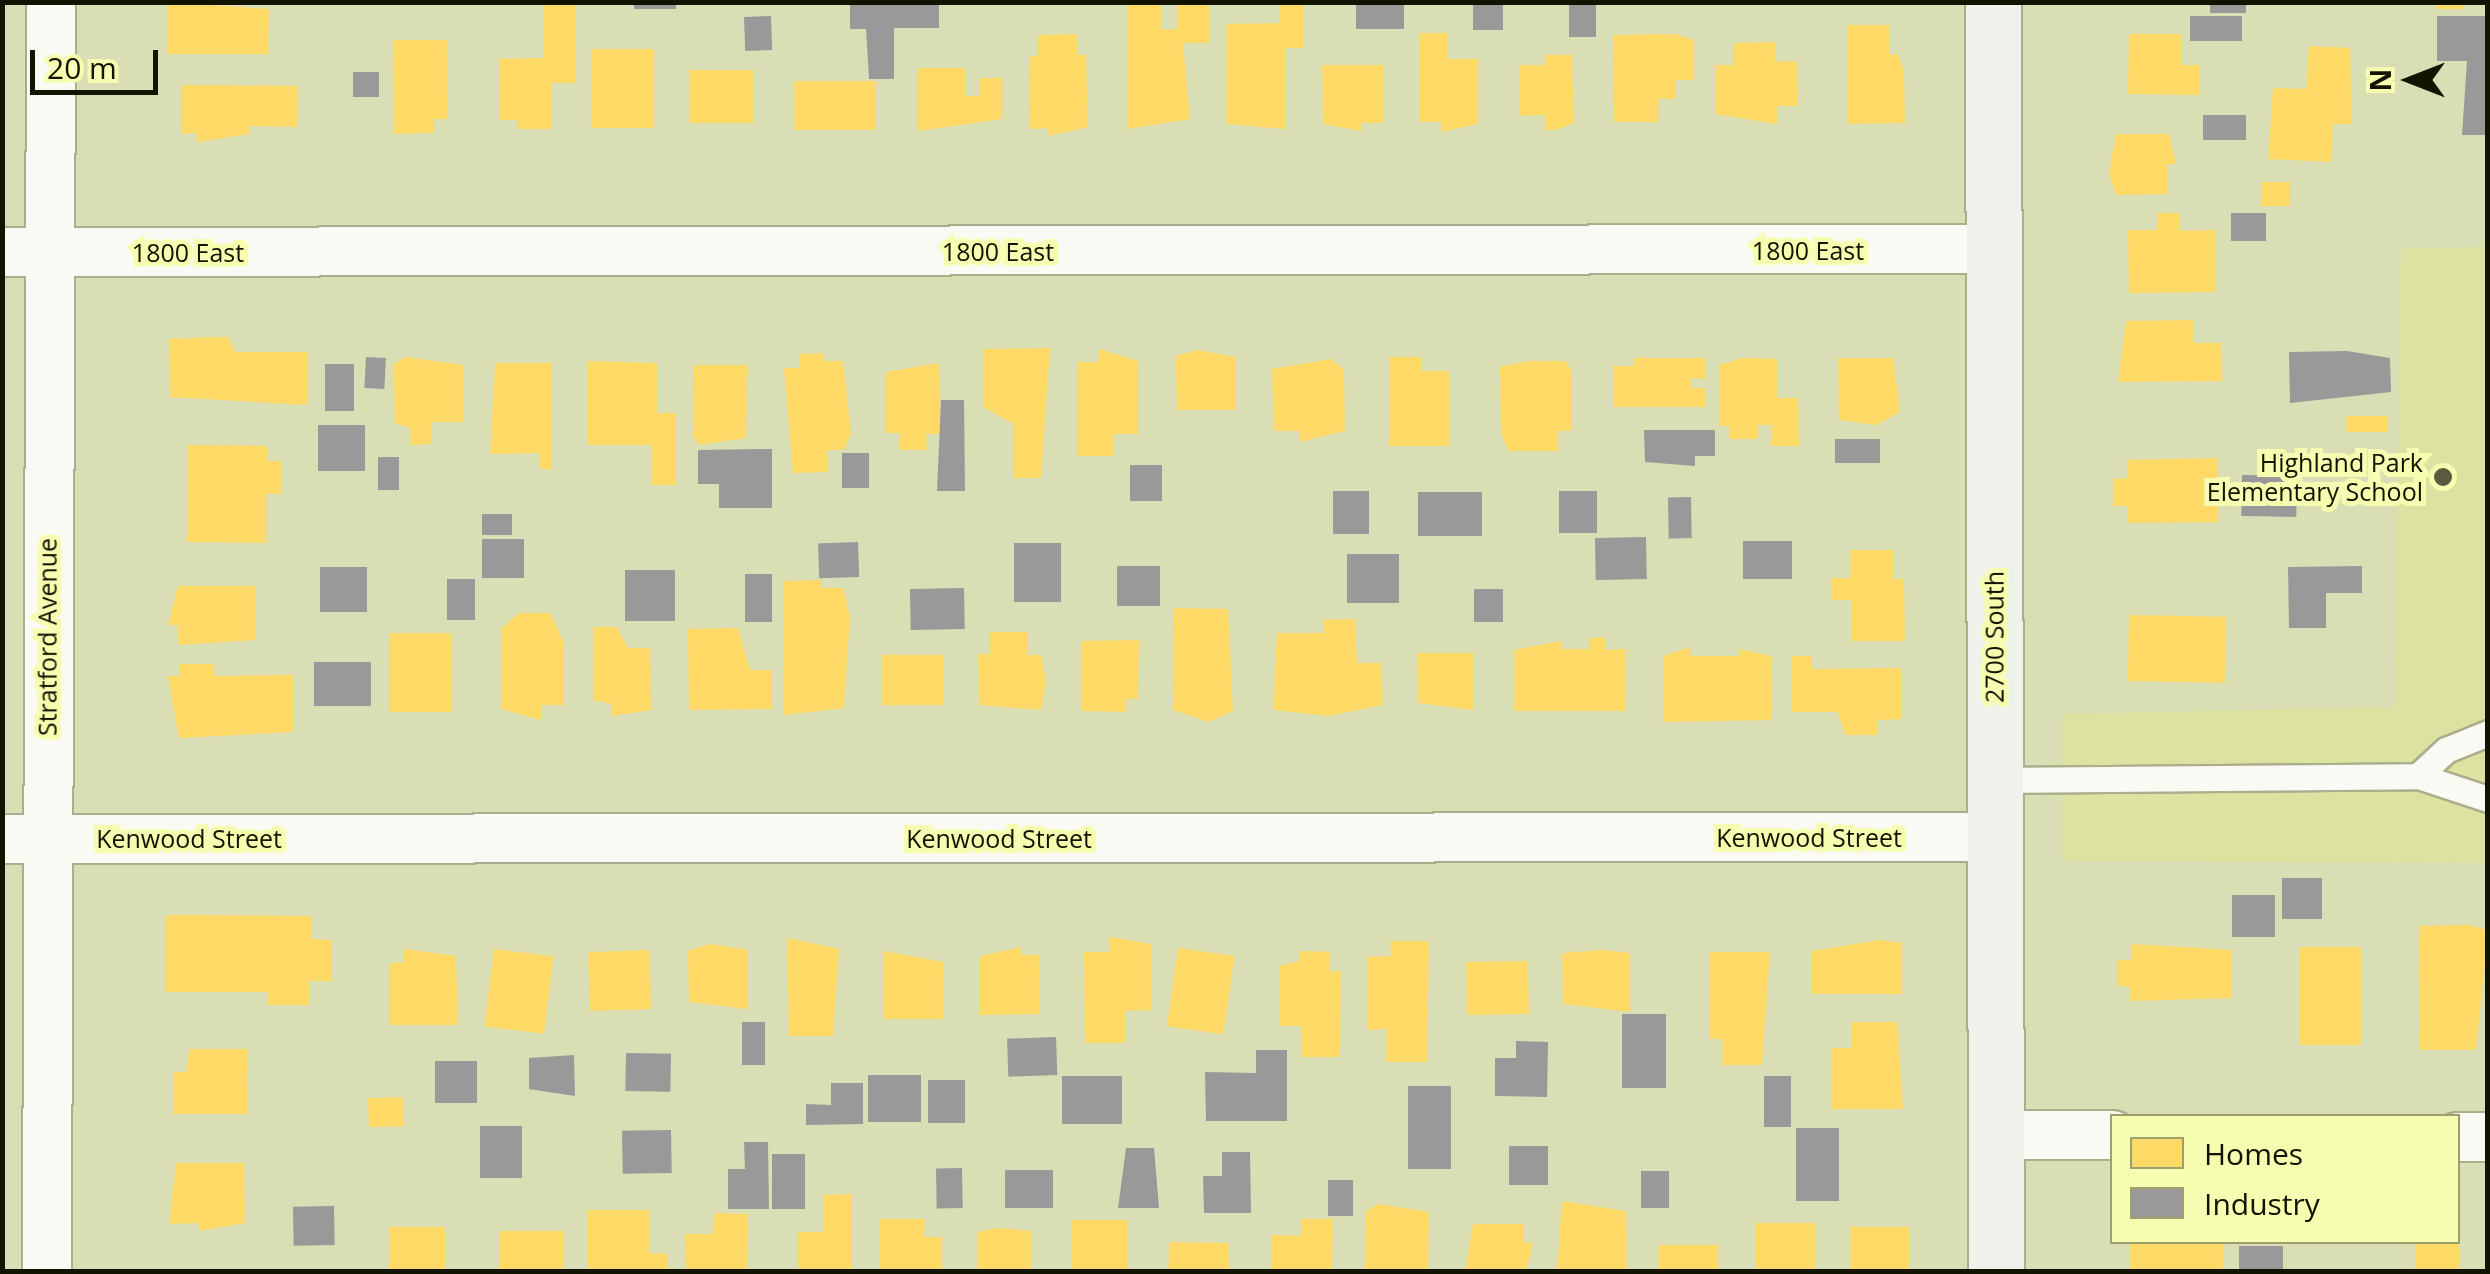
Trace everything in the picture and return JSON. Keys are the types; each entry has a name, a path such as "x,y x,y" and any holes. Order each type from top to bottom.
{"street":[{"name":"Stratford Avenue","path":"48,1272 24,839 50,252 51,2"},
{"name":"2700 South","path":"1993,2 1996,1272"},
{"name":"1800 East","path":"2,252 1993,250"},
{"name":"Kenwood Street","path":"24,839 1995,837"},
{"path":"1995,1135 2110,1135"},
{"path":"2460,1137 2488,1137"}],"lane":[{"path":"2418,776 2446,750 2488,733"},
{"path":"1995,780 2418,776 2488,799"}],"shaded area":[{"name":"Highland Park Elementary School","path":"2487,247 2487,863 2062,861 2062,714 2395,707 2401,248"}],"building: Homes":[{"path":"167,2 269,9 268,54 167,54"},
{"path":"544,2 576,2 576,83 552,83 552,129 518,129 518,120 499,120 499,59 544,58"},
{"path":"1280,2 1304,2 1304,48 1285,48 1285,129 1226,124 1226,24 1280,23"},
{"path":"2436,2 2464,2 2464,9 2436,9"},
{"path":"1127,3 1161,3 1161,29 1177,29 1177,3 1209,3 1209,43 1183,43 1190,119 1127,129"},
{"path":"1848,25 1889,25 1889,55 1898,54 1904,72 1905,123 1848,124"},
{"path":"1420,33 1448,33 1448,59 1478,59 1478,124 1441,132 1441,122 1420,122"},
{"path":"1077,34 1077,55 1086,55 1088,127 1049,136 1048,128 1030,129 1029,56 1038,56 1038,35"},
{"path":"1675,34 1694,40 1694,80 1676,80 1676,99 1658,99 1658,122 1614,122 1613,35"},
{"path":"2129,34 2181,34 2181,65 2200,65 2200,95 2128,94"},
{"path":"393,40 447,40 448,119 434,119 434,133 394,134"},
{"path":"1775,42 1775,62 1797,61 1798,106 1777,106 1777,124 1715,114 1715,65 1734,65 1734,43"},
{"path":"2309,46 2350,48 2352,124 2333,124 2331,162 2268,159 2273,88 2306,89"},
{"path":"591,49 654,49 654,128 591,128"},
{"path":"1545,55 1572,55 1574,123 1556,130 1545,130 1545,115 1519,116 1519,65 1545,65"},
{"path":"1322,65 1383,65 1383,123 1361,123 1361,131 1323,124"},
{"path":"918,68 965,68 965,96 979,96 979,78 1002,78 1002,119 918,131"},
{"path":"689,70 753,70 753,123 689,123"},
{"path":"794,81 876,81 876,130 794,130"},
{"path":"182,85 298,86 297,127 249,126 249,134 197,142 197,133 182,134"},
{"path":"2116,134 2169,134 2176,164 2167,164 2168,194 2116,195 2109,173"},
{"path":"2261,182 2290,182 2290,206 2261,206"},
{"path":"2157,213 2179,213 2179,231 2215,230 2215,292 2129,293 2128,230 2157,230"},
{"path":"2193,320 2193,343 2221,343 2222,381 2118,382 2126,321"},
{"path":"228,337 235,352 307,352 307,405 170,397 169,339"},
{"path":"1050,348 1041,478 1014,478 1014,424 983,407 983,349"},
{"path":"1099,349 1138,361 1138,434 1113,434 1113,456 1078,456 1078,362 1098,362"},
{"path":"1197,350 1236,357 1236,410 1177,410 1176,356"},
{"path":"824,353 824,361 843,361 851,434 844,450 827,450 827,472 793,473 784,368 800,368 800,354"},
{"path":"405,357 463,365 463,422 431,422 431,444 410,445 410,428 395,423 393,365"},
{"path":"1389,357 1421,357 1421,371 1449,371 1449,446 1389,446"},
{"path":"1634,358 1705,358 1705,379 1691,378 1691,388 1705,388 1705,407 1613,407 1613,366 1634,366"},
{"path":"1742,358 1777,359 1777,398 1798,398 1799,446 1771,446 1771,425 1758,425 1758,439 1729,439 1729,426 1719,426 1719,365"},
{"path":"1838,358 1893,358 1900,412 1876,425 1839,420"},
{"path":"1331,359 1344,370 1345,431 1299,442 1299,431 1274,431 1272,369"},
{"path":"588,361 657,363 657,413 676,413 676,485 651,485 651,445 588,445"},
{"path":"1528,361 1565,361 1572,371 1572,431 1558,431 1558,451 1508,451 1501,432 1500,367"},
{"path":"495,363 552,363 552,469 540,469 539,453 490,454"},
{"path":"939,363 940,434 926,434 927,450 899,450 900,433 886,433 886,372"},
{"path":"694,365 747,365 746,438 699,445 693,436"},
{"path":"2346,416 2387,416 2387,432 2346,432"},
{"path":"187,445 267,446 267,461 281,461 281,494 266,494 266,543 187,542"},
{"path":"2217,458 2218,522 2128,523 2128,506 2113,506 2113,479 2128,478 2127,460"},
{"path":"1850,550 1893,550 1893,579 1904,579 1905,641 1852,641 1852,600 1831,600 1831,578 1850,578"},
{"path":"821,580 821,588 843,588 850,617 844,708 784,715 784,581"},
{"path":"178,586 255,586 255,640 178,645 178,625 168,625"},
{"path":"1174,608 1228,609 1233,711 1209,722 1173,710"},
{"path":"519,613 550,613 564,643 564,705 541,705 541,720 501,709 501,629"},
{"path":"2129,615 2226,617 2225,683 2128,681"},
{"path":"1355,619 1357,663 1381,663 1383,705 1328,716 1273,710 1277,633 1324,633 1323,620"},
{"path":"593,627 617,627 628,648 650,648 651,710 611,716 611,704 593,700"},
{"path":"738,628 750,670 772,670 772,709 689,710 688,629"},
{"path":"990,632 1028,632 1028,655 1041,655 1046,681 1041,710 979,705 978,654 990,654"},
{"path":"390,633 451,633 451,712 390,712"},
{"path":"1605,637 1605,650 1626,649 1625,711 1514,711 1514,650 1561,641 1562,649 1590,649 1590,638"},
{"path":"1139,640 1138,699 1126,699 1126,712 1081,711 1081,641"},
{"path":"1690,647 1690,656 1740,656 1740,649 1771,656 1772,720 1663,722 1663,656"},
{"path":"1417,653 1473,653 1473,710 1418,703"},
{"path":"882,655 944,655 944,705 882,705"},
{"path":"1792,656 1812,656 1812,669 1901,668 1901,719 1877,720 1877,735 1845,735 1838,712 1792,712"},
{"path":"180,664 214,664 214,676 293,675 293,732 179,738 168,676 180,676"},
{"path":"166,915 312,916 312,939 332,940 332,981 309,981 309,1005 267,1005 267,992 166,992"},
{"path":"2469,925 2488,930 2476,1050 2420,1050 2419,926"},
{"path":"1109,937 1151,944 1151,1010 1125,1011 1125,1043 1085,1043 1084,952 1110,952"},
{"path":"787,938 839,949 833,1036 789,1036"},
{"path":"1880,940 1902,943 1902,994 1812,994 1812,951"},
{"path":"1390,941 1429,941 1427,1062 1386,1062 1386,1029 1367,1030 1367,957 1391,956"},
{"path":"710,944 748,950 748,1009 689,1002 688,951"},
{"path":"2131,944 2232,950 2232,998 2130,1001 2130,987 2118,986 2118,960 2131,960"},
{"path":"1021,947 1021,955 1039,955 1040,1014 980,1015 980,956"},
{"path":"2300,947 2361,947 2361,1045 2300,1045"},
{"path":"1178,948 1234,956 1223,1034 1167,1026"},
{"path":"404,949 456,956 458,1025 390,1025 390,963 404,963"},
{"path":"494,949 554,956 544,1034 484,1026"},
{"path":"649,950 651,1009 590,1011 588,952"},
{"path":"883,951 944,962 943,1019 883,1019"},
{"path":"1300,951 1330,952 1329,971 1341,971 1340,1057 1301,1057 1301,1026 1280,1026 1280,966 1299,961"},
{"path":"1709,952 1770,952 1762,1065 1722,1065 1722,1039 1709,1039"},
{"path":"1562,953 1630,953 1630,1012 1563,1004"},
{"path":"1528,961 1529,1014 1467,1015 1466,962"},
{"path":"1852,1022 1897,1022 1903,1109 1831,1109 1831,1048 1852,1048"},
{"path":"190,1049 247,1049 248,1114 173,1114 173,1072 186,1072"},
{"path":"403,1097 404,1126 369,1127 368,1098"},
{"path":"176,1163 244,1163 245,1223 199,1231 199,1223 169,1224"},
{"path":"852,1194 852,1272 798,1272 798,1232 823,1232 824,1195"},
{"path":"1562,1201 1626,1211 1627,1272 1557,1272"},
{"path":"1379,1204 1429,1212 1428,1272 1365,1272 1366,1211"},
{"path":"588,1210 649,1210 649,1253 668,1254 668,1272 588,1272"},
{"path":"714,1213 748,1214 747,1272 686,1272 685,1234 713,1234"},
{"path":"880,1219 925,1219 924,1237 942,1237 942,1272 880,1272"},
{"path":"1301,1219 1333,1219 1332,1272 1271,1272 1272,1235 1301,1236"},
{"path":"1072,1220 1128,1220 1128,1272 1072,1272"},
{"path":"1756,1223 1815,1223 1815,1272 1756,1272"},
{"path":"1473,1224 1524,1224 1524,1243 1533,1243 1526,1272 1465,1272"},
{"path":"389,1227 445,1227 445,1272 389,1272"},
{"path":"1850,1227 1909,1227 1909,1272 1850,1272"},
{"path":"999,1228 1031,1231 1031,1272 977,1272 977,1232"},
{"path":"499,1231 563,1231 563,1272 499,1272"},
{"path":"1169,1242 1229,1243 1228,1272 1168,1272"},
{"path":"2130,1244 2223,1244 2223,1272 2130,1272"},
{"path":"2415,1244 2459,1244 2459,1272 2415,1272"},
{"path":"1658,1245 1718,1245 1718,1272 1658,1272"}],"building: Industry":[{"path":"634,2 676,2 676,9 634,9"},
{"path":"850,2 939,2 939,28 894,28 894,79 869,79 866,29 850,29"},
{"path":"1356,2 1404,2 1404,29 1356,29"},
{"path":"1473,2 1503,2 1503,30 1473,30"},
{"path":"1569,2 1596,2 1596,37 1569,37"},
{"path":"2210,2 2246,2 2246,13 2210,13"},
{"path":"771,16 772,50 745,51 744,17"},
{"path":"2190,16 2242,16 2242,41 2190,41"},
{"path":"2437,16 2488,16 2488,135 2462,135 2467,61 2437,61"},
{"path":"353,72 379,72 379,97 353,97"},
{"path":"2203,115 2246,115 2246,140 2203,140"},
{"path":"2231,213 2266,213 2266,241 2231,241"},
{"path":"2347,351 2390,358 2391,392 2290,403 2289,352"},
{"path":"366,357 386,358 384,389 364,388"},
{"path":"325,364 354,364 354,411 325,411"},
{"path":"941,400 964,400 965,491 937,491"},
{"path":"318,425 365,425 365,471 318,471"},
{"path":"1644,430 1715,430 1715,456 1695,456 1695,466 1645,462"},
{"path":"1835,439 1880,439 1880,463 1835,463"},
{"path":"772,449 772,508 719,508 719,484 698,484 698,450"},
{"path":"842,453 869,453 869,488 842,488"},
{"path":"378,457 399,457 399,490 378,490"},
{"path":"1130,465 1162,465 1162,501 1130,501"},
{"path":"2242,475 2297,476 2296,517 2241,516"},
{"path":"1333,491 1369,491 1369,534 1333,534"},
{"path":"1559,491 1597,491 1597,533 1559,533"},
{"path":"1418,492 1482,492 1482,536 1418,536"},
{"path":"1668,497 1691,497 1692,538 1669,538"},
{"path":"482,514 512,514 512,535 482,535"},
{"path":"1646,537 1647,579 1596,580 1595,538"},
{"path":"482,539 524,539 524,578 482,578"},
{"path":"1743,541 1792,541 1792,579 1743,579"},
{"path":"858,542 859,577 819,578 818,543"},
{"path":"1014,543 1061,543 1061,602 1014,602"},
{"path":"1347,554 1399,554 1399,603 1347,603"},
{"path":"1117,566 1160,566 1160,606 1117,606"},
{"path":"2362,566 2362,593 2326,593 2326,628 2289,628 2288,567"},
{"path":"320,567 367,567 367,612 320,612"},
{"path":"625,570 675,570 675,621 625,621"},
{"path":"745,574 772,574 772,622 745,622"},
{"path":"447,579 475,579 475,620 447,620"},
{"path":"964,588 965,629 911,630 910,589"},
{"path":"1474,589 1503,589 1503,622 1474,622"},
{"path":"314,662 371,662 371,706 314,706"},
{"path":"2282,878 2322,878 2322,919 2282,919"},
{"path":"2232,895 2275,895 2275,937 2232,937"},
{"path":"1622,1014 1666,1014 1666,1088 1622,1088"},
{"path":"742,1022 765,1022 765,1065 742,1065"},
{"path":"1056,1037 1057,1075 1008,1077 1007,1039"},
{"path":"1516,1041 1548,1042 1547,1097 1495,1096 1495,1058 1516,1058"},
{"path":"1256,1050 1287,1050 1287,1121 1206,1121 1205,1072 1256,1073"},
{"path":"626,1053 671,1054 670,1092 625,1091"},
{"path":"574,1055 575,1096 529,1089 529,1058"},
{"path":"435,1061 477,1061 477,1103 435,1103"},
{"path":"868,1075 921,1075 921,1122 868,1122"},
{"path":"1062,1076 1122,1076 1122,1124 1062,1124"},
{"path":"1764,1076 1791,1076 1791,1127 1764,1127"},
{"path":"928,1080 965,1080 965,1123 928,1123"},
{"path":"831,1083 863,1083 863,1124 806,1125 806,1104 831,1105"},
{"path":"1408,1086 1451,1086 1451,1169 1408,1169"},
{"path":"480,1126 522,1126 522,1178 480,1178"},
{"path":"1796,1128 1839,1128 1839,1201 1796,1201"},
{"path":"671,1130 672,1173 623,1174 622,1131"},
{"path":"744,1142 768,1142 769,1209 728,1209 728,1169 745,1169"},
{"path":"1509,1146 1548,1146 1548,1185 1509,1185"},
{"path":"1126,1148 1154,1148 1159,1208 1118,1208"},
{"path":"1222,1152 1250,1152 1251,1213 1204,1213 1203,1176 1222,1176"},
{"path":"772,1154 805,1154 805,1209 772,1209"},
{"path":"936,1168 962,1168 963,1208 937,1208"},
{"path":"1005,1170 1053,1170 1053,1208 1005,1208"},
{"path":"1641,1171 1669,1171 1669,1208 1641,1208"},
{"path":"1328,1180 1353,1180 1353,1216 1328,1216"},
{"path":"334,1206 335,1245 294,1246 293,1207"},
{"path":"2239,1246 2283,1246 2283,1272 2239,1272"}],"place":[{"name":"Highland Park Elementary School","path":"2443,477"}]}
